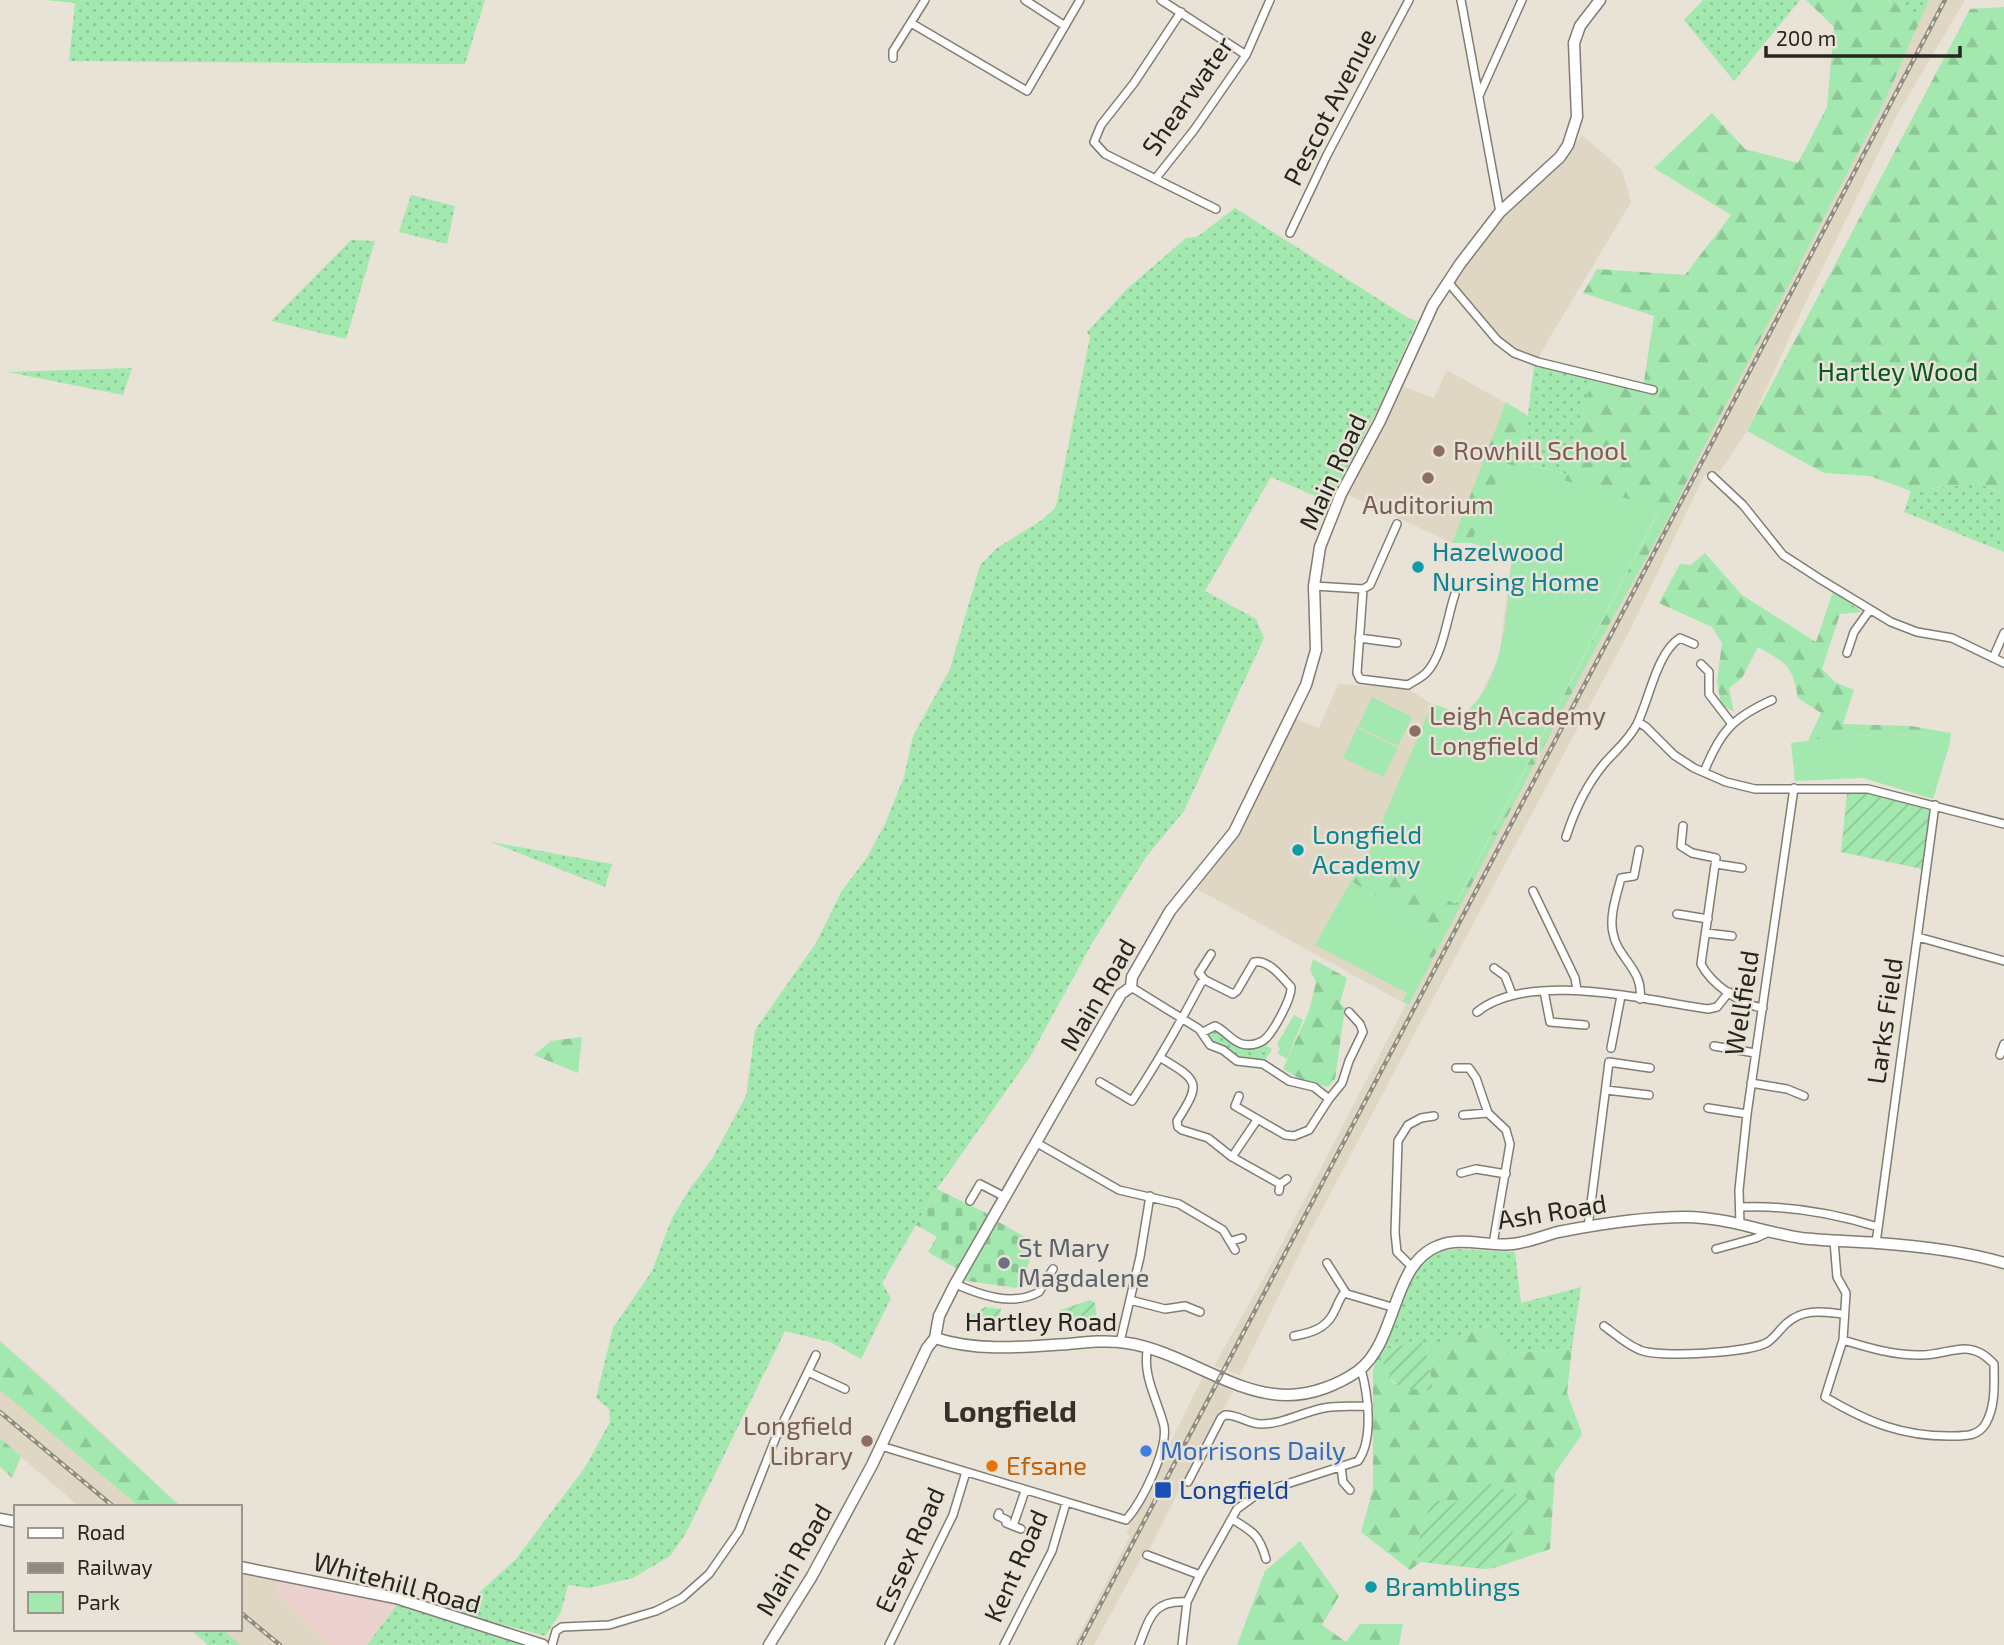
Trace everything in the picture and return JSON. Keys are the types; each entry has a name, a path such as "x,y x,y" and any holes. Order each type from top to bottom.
{"main road":[{"name":"Main Road","path":"769,1645 812,1576 881,1446 927,1348 935,1338 940,1316 955,1284 1121,994 1130,987 1132,977 1170,911 1234,832 1312,668 1315,650 1314,586 1320,547 1341,495 1380,421 1421,330 1448,282 1500,212 1560,157 1568,145 1577,117 1574,43 1580,26 1600,0"},
{"name":"Ash Road","path":"1412,1266 1424,1253 1440,1245 1458,1242 1510,1245 1588,1227 1687,1217 1834,1241 1972,1254 2004,1262"},
{"path":"1148,1347 1183,1359 1242,1386 1275,1394 1295,1394 1326,1388 1361,1369 1373,1356 1412,1266"},
{"name":"Hartley Road","path":"935,1338 1001,1348 1120,1342 1148,1347"},
{"name":"Whitehill Road","path":"242,1567 396,1598 543,1645"}],"street":[{"path":"892,58 893,51 925,0"},
{"path":"1025,0 1065,26"},
{"path":"911,23 1027,91 1080,0"},
{"path":"1161,0 1246,55"},
{"name":"Shearwater","path":"1156,178 1194,130 1246,55 1269,0"},
{"name":"Pescot Avenue","path":"1290,233 1327,155 1409,0"},
{"path":"1461,0 1500,212"},
{"path":"1479,96 1522,0"},
{"path":"1181,12 1142,72 1101,125 1094,142 1105,154 1216,209"},
{"path":"1448,282 1491,334 1514,353 1534,361 1653,390"},
{"path":"1712,476 1743,505 1783,555 1869,611 1917,632 1952,638 2004,663"},
{"path":"1314,586 1363,590 1370,585 1397,524"},
{"path":"1363,590 1357,673 1360,679 1408,685 1432,665 1439,651 1455,594"},
{"path":"1847,653 1854,632 1869,611"},
{"path":"1993,658 2004,633"},
{"path":"1359,638 1397,643"},
{"path":"1566,837 1577,807 1602,767 1629,738 1638,722 1653,682 1674,641 1679,638 1694,644"},
{"path":"1701,664 1709,673 1709,694 1732,723"},
{"path":"1704,772 1720,737 1732,723 1753,708 1772,700"},
{"path":"1638,722 1674,755 1694,768 1726,782 1755,789 1868,789 2004,824"},
{"name":"Wellfield","path":"1740,1225 1739,1190 1747,1114 1794,788"},
{"name":"Larks Field","path":"1876,1243 1935,805"},
{"path":"1683,826 1681,846 1692,853 1716,858 1701,964 1705,973 1740,1002 1763,1007"},
{"path":"1639,850 1634,876 1620,878 1612,925 1613,936 1642,985 1640,999"},
{"path":"1716,864 1742,868"},
{"path":"1533,891 1575,978 1577,990"},
{"path":"1677,914 1708,919"},
{"path":"1706,933 1732,936"},
{"path":"1918,937 2004,961"},
{"path":"1203,1032 1216,1026 1238,1042 1248,1045 1257,1043 1269,1033 1292,996 1291,987 1259,961 1254,962 1233,994 1205,980 1199,973 1211,954"},
{"path":"1494,968 1505,975 1512,994"},
{"path":"1100,1082 1132,1101 1161,1058 1167,1042 1205,980"},
{"path":"1130,987 1203,1032 1208,1044 1226,1052 1237,1061 1263,1064 1289,1081 1313,1086 1329,1099"},
{"path":"1477,1012 1493,1001 1512,994 1544,991 1577,990 1708,1009 1717,1007 1729,992"},
{"path":"1544,991 1550,1022 1585,1025"},
{"path":"1611,1048 1621,996"},
{"path":"1239,1096 1235,1106 1285,1135 1294,1136 1309,1130 1342,1083 1363,1032 1360,1024 1349,1012"},
{"path":"2000,1055 2004,1044"},
{"path":"1714,1046 1755,1053"},
{"path":"1161,1058 1190,1077 1194,1085 1194,1094 1177,1121 1178,1127 1208,1138 1280,1188 1287,1179"},
{"path":"1588,1227 1609,1062 1650,1069"},
{"path":"1456,1068 1469,1068 1476,1078 1488,1113 1506,1130 1510,1144 1493,1244"},
{"path":"1751,1083 1791,1090 1804,1096"},
{"path":"1606,1090 1649,1095"},
{"path":"1708,1108 1747,1114"},
{"path":"1463,1115 1488,1113"},
{"path":"1412,1266 1397,1252 1395,1233 1398,1142 1408,1125 1421,1118 1434,1116"},
{"path":"1232,1157 1257,1120"},
{"path":"1037,1143 1117,1189 1179,1204 1223,1230 1236,1250"},
{"path":"1461,1173 1476,1170 1506,1174"},
{"path":"970,1201 980,1184 1005,1197"},
{"path":"1120,1342 1140,1260 1150,1196"},
{"path":"1740,1207 1789,1208 1878,1227"},
{"path":"1716,1249 1769,1232"},
{"path":"1231,1241 1242,1238"},
{"path":"1834,1241 1837,1277 1846,1293 1843,1340 1825,1397 1853,1413 1905,1433 1939,1437 1971,1436 1985,1424 1994,1395 1994,1364 1981,1353 1964,1348 1944,1354 1922,1356 1870,1348 1843,1340"},
{"path":"1327,1263 1346,1293 1395,1308"},
{"path":"955,1284 984,1296 1018,1298 1039,1292 1053,1269"},
{"path":"1298,1333 1317,1330 1326,1324 1346,1293"},
{"path":"1129,1300 1166,1309 1186,1307 1200,1312"},
{"path":"1604,1326 1640,1351 1723,1352 1749,1349 1768,1342 1790,1320 1811,1310 1843,1314"},
{"path":"881,1446 1124,1521 1148,1483 1165,1441 1146,1363 1148,1347"},
{"path":"551,1645 556,1631 562,1626 605,1626 647,1614 678,1601 704,1579 724,1556 739,1531 776,1437 816,1355"},
{"path":"1182,1645 1187,1602 1199,1575 1237,1509 1259,1493 1358,1461 1365,1451 1368,1406 1361,1369"},
{"path":"808,1372 845,1389"},
{"path":"1188,1482 1225,1415 1231,1414 1250,1423 1263,1424 1286,1420 1330,1406 1368,1406"},
{"path":"1341,1467 1343,1482 1350,1490"},
{"name":"Essex Road","path":"889,1645 951,1520 966,1472"},
{"path":"999,1514 998,1516 1017,1528 1025,1491"},
{"name":"Kent Road","path":"1004,1645 1052,1551 1066,1503"},
{"path":"1232,1519 1254,1532 1261,1541 1266,1559"},
{"path":"1147,1555 1199,1575"},
{"path":"1139,1645 1153,1614 1161,1604 1171,1601 1187,1602"}],"shaded area":[{"path":"1929,0 1965,0 1897,115 1802,310 1747,431 1721,470 1704,476 1630,630 1308,1236 1240,1375 1214,1366 1267,1272 1736,367 1782,297 1885,101"},
{"path":"1582,135 1622,170 1631,202 1537,359 1511,350 1491,332 1453,285 1504,213 1545,180"},
{"name":"Leigh Academy Longfield","path":"1447,370 1520,411 1504,463 1660,508 1402,1002 1197,889 1243,825 1294,718 1319,728 1338,684 1406,688 1432,704 1463,714 1476,704 1499,657 1512,555 1471,543 1452,543 1346,494 1402,386 1434,398"},
{"path":"0,1341 179,1505 78,1505 21,1457 12,1478 0,1466"},
{"path":"1204,1374 1233,1391 1146,1556 1143,1555 1140,1560 1094,1645 1074,1645 1130,1536 1126,1534"},
{"path":"242,1573 277,1580 278,1596 329,1645 208,1645 192,1631 242,1631"},
{"path":"277,1580 399,1602 367,1645 329,1645 277,1596"}],"green space":[{"path":"45,0 485,0 465,64 69,61 75,3"},
{"path":"1703,0 1800,0 1734,81 1684,20"},
{"path":"1806,0 1887,0 1922,16 1885,101 1668,519 1588,662 1409,1004 1402,1002 1440,936 1351,881 1367,857 1456,903 1660,509 1504,463 1471,543 1452,543 1506,402 1528,416 1522,463 1566,474 1592,379 1643,388 1654,316 1583,293 1597,269 1685,275 1731,215 1654,168 1712,113 1745,149 1798,163 1827,107 1834,27"},
{"path":"1887,0 1929,0 1922,16"},
{"name":"Hartley Wood","path":"2004,7 2004,493 1977,483 1911,491 1870,476 1824,473 1747,431 1970,9"},
{"path":"411,195 455,206 447,244 399,232"},
{"path":"1235,208 1417,321 1382,401 1329,502 1271,477 1205,591 1256,619 1264,638 1184,811 1146,857 1091,945 1030,1057 937,1189 882,1283 891,1298 861,1359 830,1342 785,1331 686,1533 670,1556 633,1578 589,1588 568,1585 561,1612 545,1636 457,1613 516,1559 586,1466 610,1422 609,1409 596,1398 613,1328 652,1271 672,1218 712,1159 746,1096 755,1030 816,943 841,892 866,859 885,824 904,777 913,736 950,669 980,565 997,548 1042,520 1055,508 1090,337 1087,332 1127,289 1186,238 1197,237"},
{"path":"351,240 375,241 346,339 271,321"},
{"path":"1534,366 1592,379 1567,474 1522,463"},
{"path":"132,368 123,395 8,372"},
{"path":"1504,463 1660,508 1455,904 1367,857 1432,704 1463,714 1478,700 1497,663 1506,619 1512,555 1471,543"},
{"path":"1977,483 2004,493 2004,552 1904,512 1911,491"},
{"path":"1705,553 1742,595 1816,642 1833,591 1862,612 1840,614 1822,669 1835,682 1854,690 1843,724 1911,726 1951,733 1950,743 1919,734 1845,736 1808,741 1821,713 1798,698 1793,678 1786,666 1758,647 1742,678 1729,688 1734,712 1721,704 1717,681 1722,643 1712,627 1659,603 1680,564 1691,565"},
{"path":"1372,697 1412,717 1398,746 1358,727"},
{"path":"1357,728 1398,748 1383,777 1343,758"},
{"path":"1919,734 1950,743 1933,799 1863,778 1795,781 1791,743 1842,736"},
{"path":"1847,793 1868,794 1928,808 1930,813 1922,869 1841,852"},
{"path":"491,842 612,864 605,887"},
{"path":"1351,881 1440,936 1409,994 1315,945"},
{"path":"1313,959 1347,978 1340,1003 1345,1008 1335,1079 1328,1087 1300,1079 1283,1069 1309,1011 1316,982 1310,970"},
{"path":"1294,1015 1303,1020 1287,1059 1277,1053 1280,1049 1277,1044"},
{"path":"1216,1028 1232,1041 1263,1044 1272,1049 1264,1062 1239,1059 1210,1043 1207,1032"},
{"path":"582,1037 578,1073 534,1055 551,1041"},
{"path":"937,1189 988,1214 957,1269 928,1252 937,1237 916,1225"},
{"path":"995,1220 1036,1243 1021,1284 1016,1288 960,1280"},
{"path":"1456,1249 1515,1252 1521,1303 1581,1287 1572,1348 1507,1354 1491,1324 1426,1349 1418,1340 1381,1351 1406,1290 1419,1268 1432,1256"},
{"path":"1090,1300 1095,1303 1098,1329 1095,1330 1094,1318 1081,1320 1074,1318 1072,1314 1073,1320 1058,1321 1057,1311"},
{"path":"985,1307 1001,1309 998,1325 984,1319 983,1323 979,1320 979,1323 970,1322 971,1316"},
{"path":"1492,1324 1507,1354 1572,1348 1567,1393 1582,1434 1555,1473 1550,1549 1494,1568 1530,1499 1450,1506 1432,1499 1415,1553 1421,1562 1410,1570 1361,1532 1373,1489 1373,1370 1379,1354 1394,1384 1433,1389 1426,1349"},
{"path":"1419,1340 1426,1349 1433,1390 1403,1388 1398,1385 1393,1381 1379,1354 1381,1351"},
{"path":"0,1341 179,1505 138,1505 0,1390"},
{"path":"0,1438 21,1456 12,1478 0,1466"},
{"path":"1485,1482 1530,1499 1494,1568 1421,1562 1415,1553 1432,1498 1450,1506"},
{"path":"1300,1541 1339,1596 1322,1625 1346,1642 1360,1624 1403,1624 1399,1645 1237,1645 1265,1571"},
{"path":"399,1602 525,1645 367,1645"},
{"path":"192,1631 224,1631 240,1645 208,1645"}],"railway":[{"path":"1079,1645 1945,0"},
{"path":"0,1412 112,1505"},
{"path":"242,1614 280,1645"}],"place":[{"name":"Rowhill School","path":"1439,451"},
{"name":"Auditorium","path":"1428,478"},
{"name":"Hazelwood Nursing Home","path":"1418,567"},
{"name":"Leigh Academy Longfield","path":"1415,731"},
{"name":"Longfield Academy","path":"1298,850"},
{"name":"St Mary Magdalene","path":"1004,1263"},
{"name":"Longfield Library","path":"867,1441"},
{"name":"Morrisons Daily","path":"1146,1451"},
{"name":"Efsane","path":"992,1466"},
{"name":"Longfield","path":"1163,1490"},
{"name":"Bramblings","path":"1371,1587"}],"district":[{"name":"Longfield","path":"1010,1412"}]}
